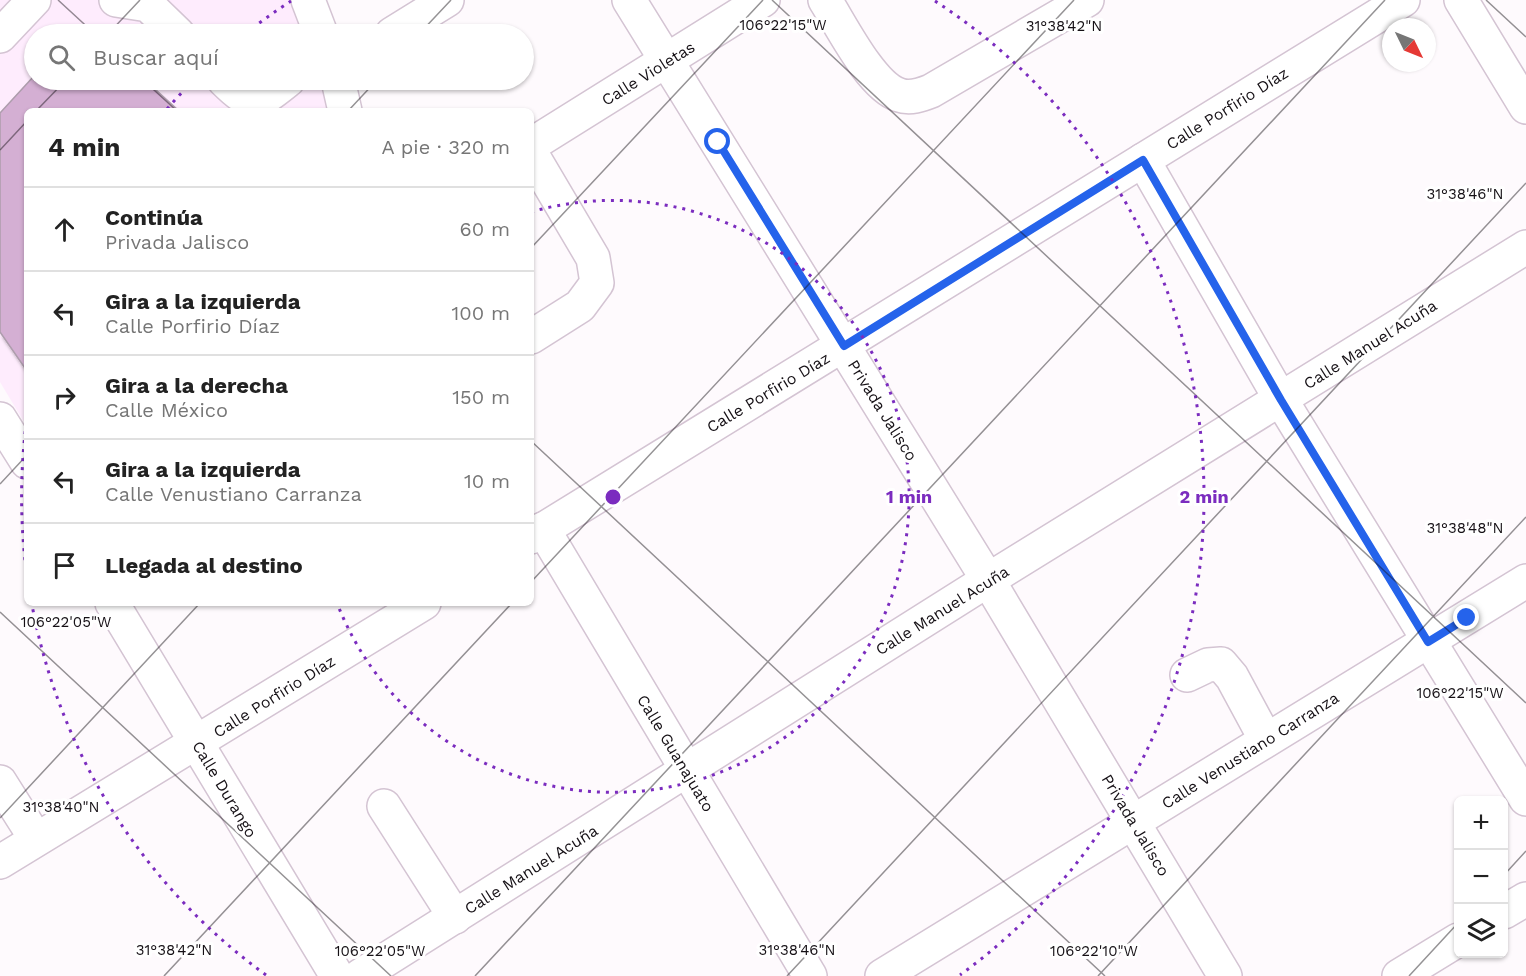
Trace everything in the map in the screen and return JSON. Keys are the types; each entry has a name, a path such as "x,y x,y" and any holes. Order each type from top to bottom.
{"street":[{"path":"0,36 34,0"},
{"path":"308,0 317,24"},
{"path":"408,24 447,0"},
{"name":"Privada Jalisco","path":"629,0 988,580 1225,976"},
{"name":"Calle Violetas","path":"534,143 763,0"},
{"path":"825,0 875,76 888,89 900,96 916,96 931,91 1087,0"},
{"name":"Calle Porfirio Díaz","path":"537,533 844,346 1402,0"},
{"path":"1461,0 1526,107"},
{"path":"139,2 166,24"},
{"path":"235,90 253,101 261,101 275,90"},
{"path":"340,90 344,108"},
{"path":"534,158 593,258 597,283 580,306 534,335"},
{"path":"1143,160 1281,400 1526,799"},
{"name":"Calle Manuel Acuña","path":"360,976 988,580 1526,247"},
{"path":"0,419 24,452"},
{"name":"Calle Guanajuato","path":"537,533 687,771 810,976"},
{"name":"Calle Venustiano Carranza","path":"882,976 1526,581"},
{"name":"Calle Durango","path":"114,606 337,976"},
{"name":"Calle Porfirio Díaz","path":"0,862 419,606"},
{"path":"1186,675 1208,665 1221,664 1232,677 1266,740"},
{"path":"0,782 36,839"},
{"path":"384,806 455,917"},
{"path":"1508,909 1526,899"},
{"path":"1400,976 1454,942"}],"shaded area":[{"path":"0,0 295,0 304,24 24,24 24,90 328,90 332,108 24,108 24,422 0,382"}],"building":[{"path":"24,87 24,90 156,90 176,108 24,108 24,367 0,332 0,113"}],"route":[{"path":"718,142 844,346 1143,160 1281,400 1428,642 1467,618"}]}
